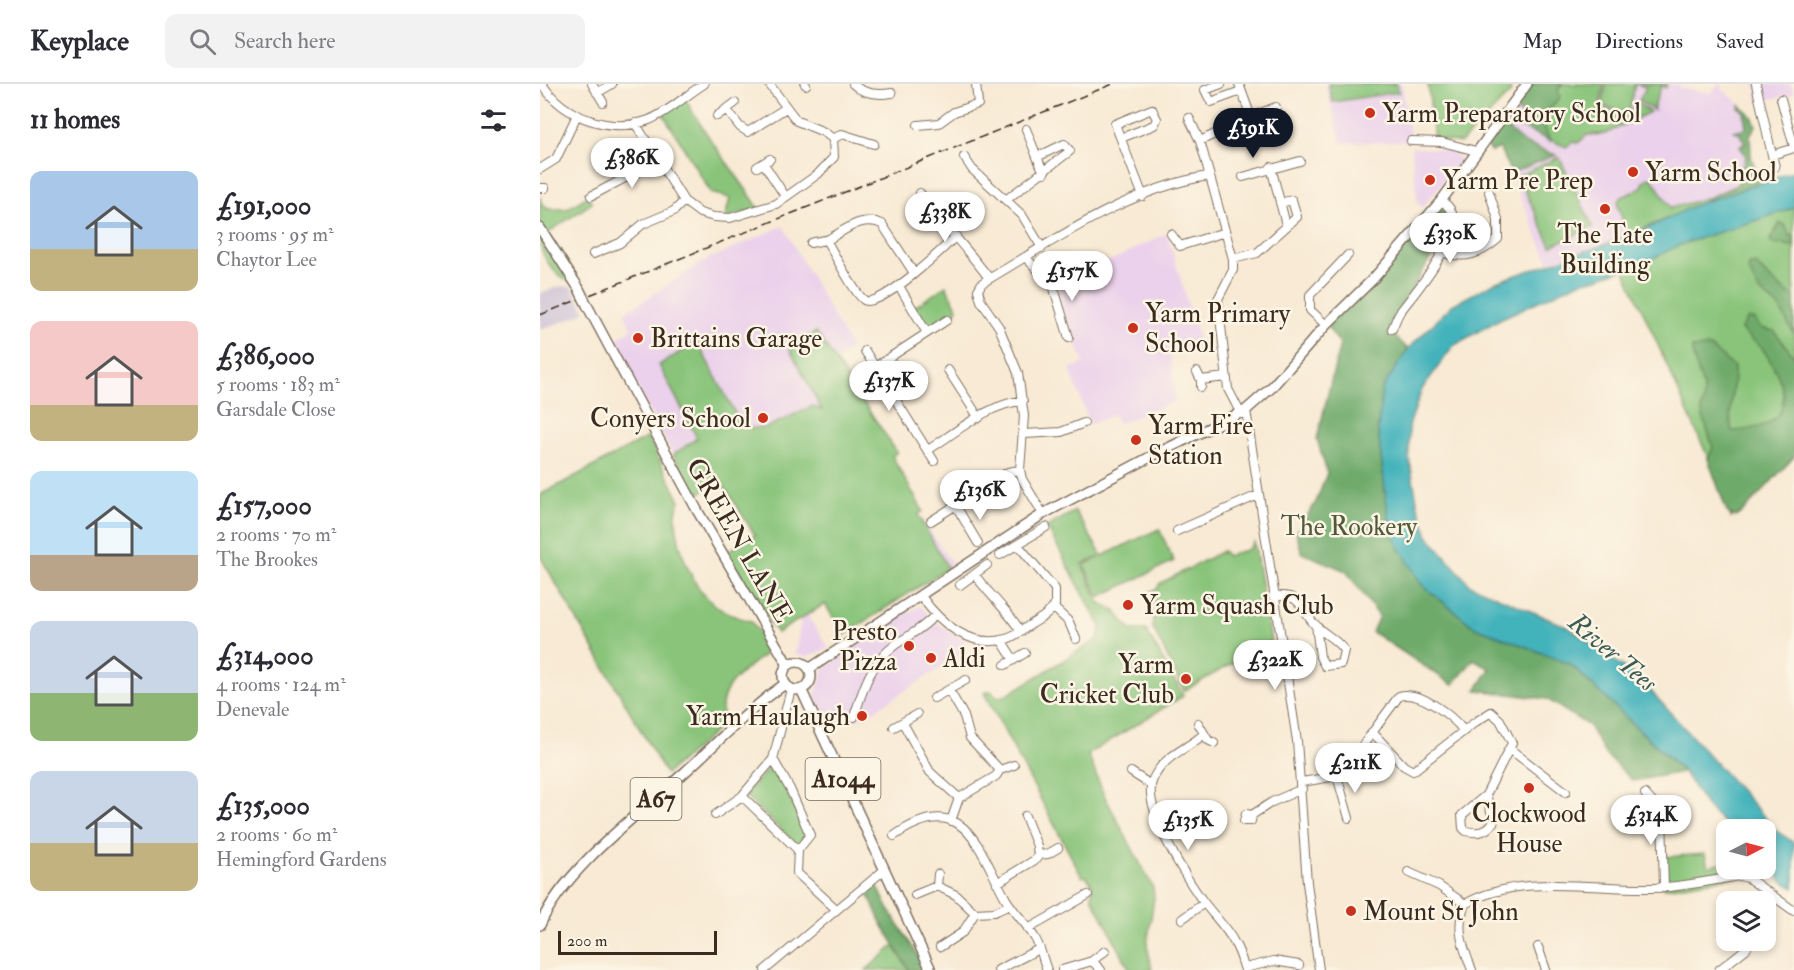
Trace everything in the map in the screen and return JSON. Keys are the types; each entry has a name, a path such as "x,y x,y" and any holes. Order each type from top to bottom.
{"main road":[{"path":"792,689 783,674 788,665 798,662 809,669 1043,514 1152,456 1244,412 1271,388 1326,325 1373,279 1441,201 1527,84"},
{"name":"GREEN LANE","path":"540,228 577,284 697,510 788,665"},
{"name":"A67","path":"540,925 557,893 633,819 792,689 809,683 809,669"},
{"name":"A1044","path":"792,689 884,870 931,970"}],"street":[{"path":"543,84 563,107 577,116 598,122 635,123 650,120 700,85"},
{"path":"592,84 603,102"},
{"path":"597,93 612,84"},
{"path":"635,123 684,201 700,213 725,218 776,204 829,164 835,150 832,139 824,132 797,121 769,84"},
{"path":"853,84 858,89 892,93"},
{"path":"918,125 939,123 954,112 978,104 976,84"},
{"path":"1221,84 1205,90 1211,102 1240,87 1251,117"},
{"path":"1756,84 1775,167"},
{"path":"1772,155 1794,148 1781,99"},
{"path":"717,116 735,103"},
{"path":"1200,141 1276,107"},
{"path":"726,109 740,128 748,132 786,108"},
{"path":"1121,138 1154,125 1157,119 1152,109 1115,124 1143,196"},
{"path":"540,169 556,159 577,116"},
{"path":"1189,118 1200,141 1233,259 1233,270 1218,299 1226,377 1228,389 1244,412 1258,495 1302,786 1307,883 1319,970"},
{"path":"1026,129 1044,172"},
{"path":"832,139 842,135 870,145"},
{"path":"1411,141 1442,142 1476,151"},
{"path":"1007,199 1070,150 1064,144 1037,157"},
{"path":"968,160 1022,215 1042,248"},
{"path":"591,196 657,161"},
{"path":"1243,177 1271,167 1300,161"},
{"path":"764,163 785,196"},
{"path":"1271,167 1286,225"},
{"path":"1043,514 1022,479 1020,470 1024,434 1023,401 1018,373 1010,350 979,294 982,283 1108,211 1143,196 1208,176"},
{"path":"1442,252 1457,258 1470,255 1490,246 1498,239 1498,219 1488,203 1489,192"},
{"path":"920,193 989,278"},
{"path":"1233,259 1257,253 1297,217 1292,200 1280,202"},
{"path":"593,254 604,246 620,243 643,224 674,211 684,201"},
{"path":"1396,327 1398,315 1427,280 1453,225 1453,215 1447,204 1441,201"},
{"path":"811,243 826,240 868,220 875,221 882,224 914,273"},
{"path":"1171,234 1180,246 1225,232"},
{"path":"826,240 864,300 877,301 899,286 956,236"},
{"path":"1025,257 1042,279 1053,285 1066,334"},
{"path":"1326,325 1310,310 1310,296 1347,258"},
{"path":"899,286 927,333"},
{"path":"875,367 947,320"},
{"path":"865,351 934,461"},
{"path":"948,370 979,418"},
{"path":"1197,372 1201,383 1226,377"},
{"path":"928,450 994,407 1009,401 1023,401"},
{"path":"1024,434 1061,432 1084,423"},
{"path":"931,521 1008,472 1020,470"},
{"path":"1177,531 1258,495"},
{"path":"956,506 978,543"},
{"path":"1000,555 1046,526"},
{"path":"973,535 981,530"},
{"path":"1018,545 1055,589 1054,608"},
{"path":"960,585 987,565"},
{"path":"975,575 988,593 1009,612 1021,632"},
{"path":"1273,596 1289,595 1300,602 1316,625 1337,641 1344,650 1341,664 1324,666 1316,625"},
{"path":"921,596 936,615 952,629 968,637 1001,640 1021,632 1054,608"},
{"path":"1054,608 1073,621 1076,639"},
{"path":"855,717 861,709 867,678 881,657 928,624 936,615"},
{"path":"1001,640 1014,660"},
{"path":"1005,665 1025,652"},
{"path":"934,698 966,680"},
{"path":"715,815 742,796 772,759 792,689"},
{"path":"949,690 964,716 970,738 1000,770"},
{"path":"1252,815 1302,786 1337,776 1344,771 1399,696 1408,693 1450,717 1464,731"},
{"path":"1372,732 1404,766 1413,771 1491,712 1509,734 1511,750 1486,795 1462,815 1463,828 1466,831 1489,829 1494,821 1486,795"},
{"path":"894,728 917,714"},
{"path":"903,723 930,772 959,798"},
{"path":"1198,723 1208,740 1214,743"},
{"path":"1204,734 1174,752 1159,769 1151,785 1153,810 1162,832 1204,903 1227,930 1236,945 1245,969 1274,961 1295,966"},
{"path":"1511,750 1565,789"},
{"path":"772,759 781,771 809,832 809,838 798,850 797,873 836,909"},
{"path":"951,821 959,798 996,776 1000,770 1014,765"},
{"path":"1128,771 1151,785"},
{"path":"1337,776 1349,819"},
{"path":"1646,795 1662,813 1664,888"},
{"path":"742,796 798,850"},
{"path":"1025,816 1026,829 1040,855"},
{"path":"896,832 919,821 951,821 968,830 977,840 1010,905 1028,929 1047,970"},
{"path":"997,883 1035,861 1040,855 1058,848"},
{"path":"765,970 884,870"},
{"path":"937,886 938,874"},
{"path":"1410,875 1439,886 1465,904"},
{"path":"1472,970 1462,945 1460,928 1460,917 1465,904 1486,895 1533,886 1598,885 1664,888 1740,876 1748,878 1794,911"},
{"path":"915,895 937,886 956,895 975,913 994,912 1010,905"},
{"path":"1028,929 1076,905 1088,895"},
{"path":"1182,920 1186,912 1204,903"},
{"path":"940,947 952,934 963,932 975,913"},
{"path":"1538,947 1538,959 1546,970"},
{"path":"998,970 1039,949"},
{"path":"1062,970 1092,961 1105,951"},
{"path":"1719,970 1740,951"},
{"path":"1092,961 1101,970"}],"shaded area":[{"name":"Yarm Preparatory School","path":"1325,84 1402,84 1411,141 1342,143"},
{"name":"Yarm School","path":"1532,84 1680,84 1680,88 1712,93 1718,84 1723,84 1721,88 1748,111 1756,126 1750,135 1751,155 1759,183 1709,201 1638,233 1549,262 1499,148 1491,152 1486,143"},
{"path":"1755,84 1791,84 1794,94 1758,102"},
{"name":"Yarm Pre Prep","path":"1411,147 1448,150 1461,159 1422,208 1417,200"},
{"name":"Conyers School","path":"783,226 851,348 834,362 897,452 892,456 923,511 918,514 954,565 844,635 824,604 807,615 829,648 806,657 795,654 801,619 777,633 755,535 720,480 695,496 613,342 632,329 624,313 708,259"},
{"name":"Yarm Primary School","path":"1167,233 1201,347 1170,352 1175,401 1118,424 1113,415 1090,425 1070,369 1084,363 1063,310 1058,287"},
{"path":"561,286 571,287 585,310 580,315 540,330 540,293"},
{"path":"920,606 938,624 965,640 962,654 863,718 859,717 857,721 850,717 829,727 815,695 824,669 871,633"}],"green space":[{"path":"1328,84 1397,84 1399,92 1333,102"},
{"path":"1428,84 1509,84 1511,92 1461,143 1434,139"},
{"path":"1532,84 1604,84 1599,108 1630,114 1637,103 1650,112 1605,134 1587,135 1578,143 1573,142 1566,147 1519,126 1523,125 1522,114 1518,110 1507,119"},
{"path":"1533,84 1562,84 1558,90 1560,97 1545,113 1542,120 1550,141 1519,126 1523,125 1521,114 1517,110 1514,114 1512,111"},
{"path":"1606,84 1635,84 1629,112 1602,106"},
{"path":"1635,84 1667,84 1666,88 1661,86 1653,109 1655,111 1639,101 1646,87"},
{"path":"685,98 759,209 725,218 730,198 711,193 662,112"},
{"path":"1740,105 1752,116 1756,126 1750,135 1751,155 1759,183 1709,201 1708,198 1737,185 1740,178 1736,170 1743,166 1746,157 1740,146 1745,143 1739,133 1734,131 1746,128 1744,112 1739,108"},
{"path":"1502,124 1524,143 1556,155 1511,173 1499,148 1491,152 1486,143"},
{"path":"1559,157 1593,227 1551,246 1518,176"},
{"path":"1651,177 1671,208 1708,198 1709,201 1628,235 1617,204 1620,198 1641,188 1645,180"},
{"path":"540,196 541,203 548,209 567,209 588,196 592,203 548,233 579,283 559,276 545,257 540,243"},
{"name":"The Rookery","path":"1439,207 1446,213 1447,229 1389,330 1408,349 1382,389 1378,430 1388,514 1422,585 1473,626 1570,664 1683,772 1633,781 1605,754 1589,726 1547,699 1476,690 1490,669 1474,659 1453,685 1372,632 1379,616 1346,571 1302,553 1296,533 1316,502 1327,473 1317,439 1340,344 1326,325 1373,287"},
{"path":"1794,208 1794,449 1731,518 1706,453 1624,269 1679,245"},
{"path":"1780,223 1785,225 1790,236 1794,236 1794,246 1772,244 1770,240"},
{"path":"1750,264 1757,265 1769,278 1794,297 1794,334 1779,307 1759,291 1748,269"},
{"path":"946,286 958,309 927,333 913,308"},
{"path":"1748,318 1755,320 1760,328 1774,331 1794,356 1794,457 1743,512 1735,517 1727,512 1708,459 1713,448 1701,410 1704,401 1703,386 1692,348 1710,347 1734,367 1730,415 1732,431 1767,423 1777,416 1782,406 1783,394 1780,380 1762,348 1741,329"},
{"name":"Conyers School","path":"816,332 897,452 892,456 923,511 918,515 948,568 844,635 825,604 777,633 725,553 755,535 720,480 695,496 673,455 697,438 659,365 697,342 743,428 766,428 812,406 822,410 789,348"},
{"path":"648,437 680,501 676,515 677,531 688,570 712,603 736,617 751,621 771,649 734,680 727,689 722,710 725,723 666,774 540,556 540,495"},
{"path":"1075,511 1102,556 1159,529 1174,561 1099,597 1084,565 1100,557 1082,564 1099,602 1114,610 1131,630 1146,630 1183,696 1088,754 1103,793 1153,888 1154,898 1147,945 1152,970 1130,970 1092,897 1092,884 1086,876 1082,877 984,693 990,691 999,697 1007,695 1098,639 1101,627 1047,527"},
{"path":"1254,542 1271,641 1184,691 1152,626 1156,606 1150,592 1158,588 1159,584 1223,551 1227,556 1249,549"},
{"path":"772,764 808,834 797,845 746,797 747,792"},
{"path":"1705,854 1708,867 1716,864 1716,879 1724,879 1664,888 1664,857"},
{"path":"876,883 888,908 927,970 909,970 880,921 867,891"},
{"path":"894,946 909,970 866,970"}],"water":[{"path":"1794,171 1794,208 1679,245 1654,258 1580,282 1500,319 1453,346 1422,389 1409,426 1409,457 1418,506 1428,536 1470,585 1568,627 1641,680 1766,819 1720,819 1708,808 1683,771 1570,664 1473,626 1422,585 1395,540 1388,514 1378,430 1382,389 1408,349 1452,305 1496,282 1638,233 1693,206"},
{"path":"1776,830 1794,843 1794,888 1776,875"}],"railway":[{"path":"540,315 1113,84"}],"place":[{"name":"Yarm Preparatory School","path":"1370,113"},
{"name":"Yarm School","path":"1633,172"},
{"name":"Yarm Pre Prep","path":"1430,180"},
{"name":"The Tate Building","path":"1605,209"},
{"name":"Yarm Primary School","path":"1133,328"},
{"name":"Brittains Garage","path":"638,338"},
{"name":"Conyers School","path":"763,418"},
{"name":"Yarm Fire Station","path":"1136,440"},
{"name":"Yarm Squash Club","path":"1128,605"},
{"name":"Presto Pizza","path":"909,646"},
{"name":"Aldi","path":"931,658"},
{"name":"Yarm Cricket Club","path":"1186,679"},
{"name":"Yarm Haulaugh","path":"862,716"},
{"name":"Clockwood House","path":"1529,788"},
{"name":"Mount St John","path":"1351,911"}],"water label":[{"name":"River Tees","path":"1613,652"}]}
